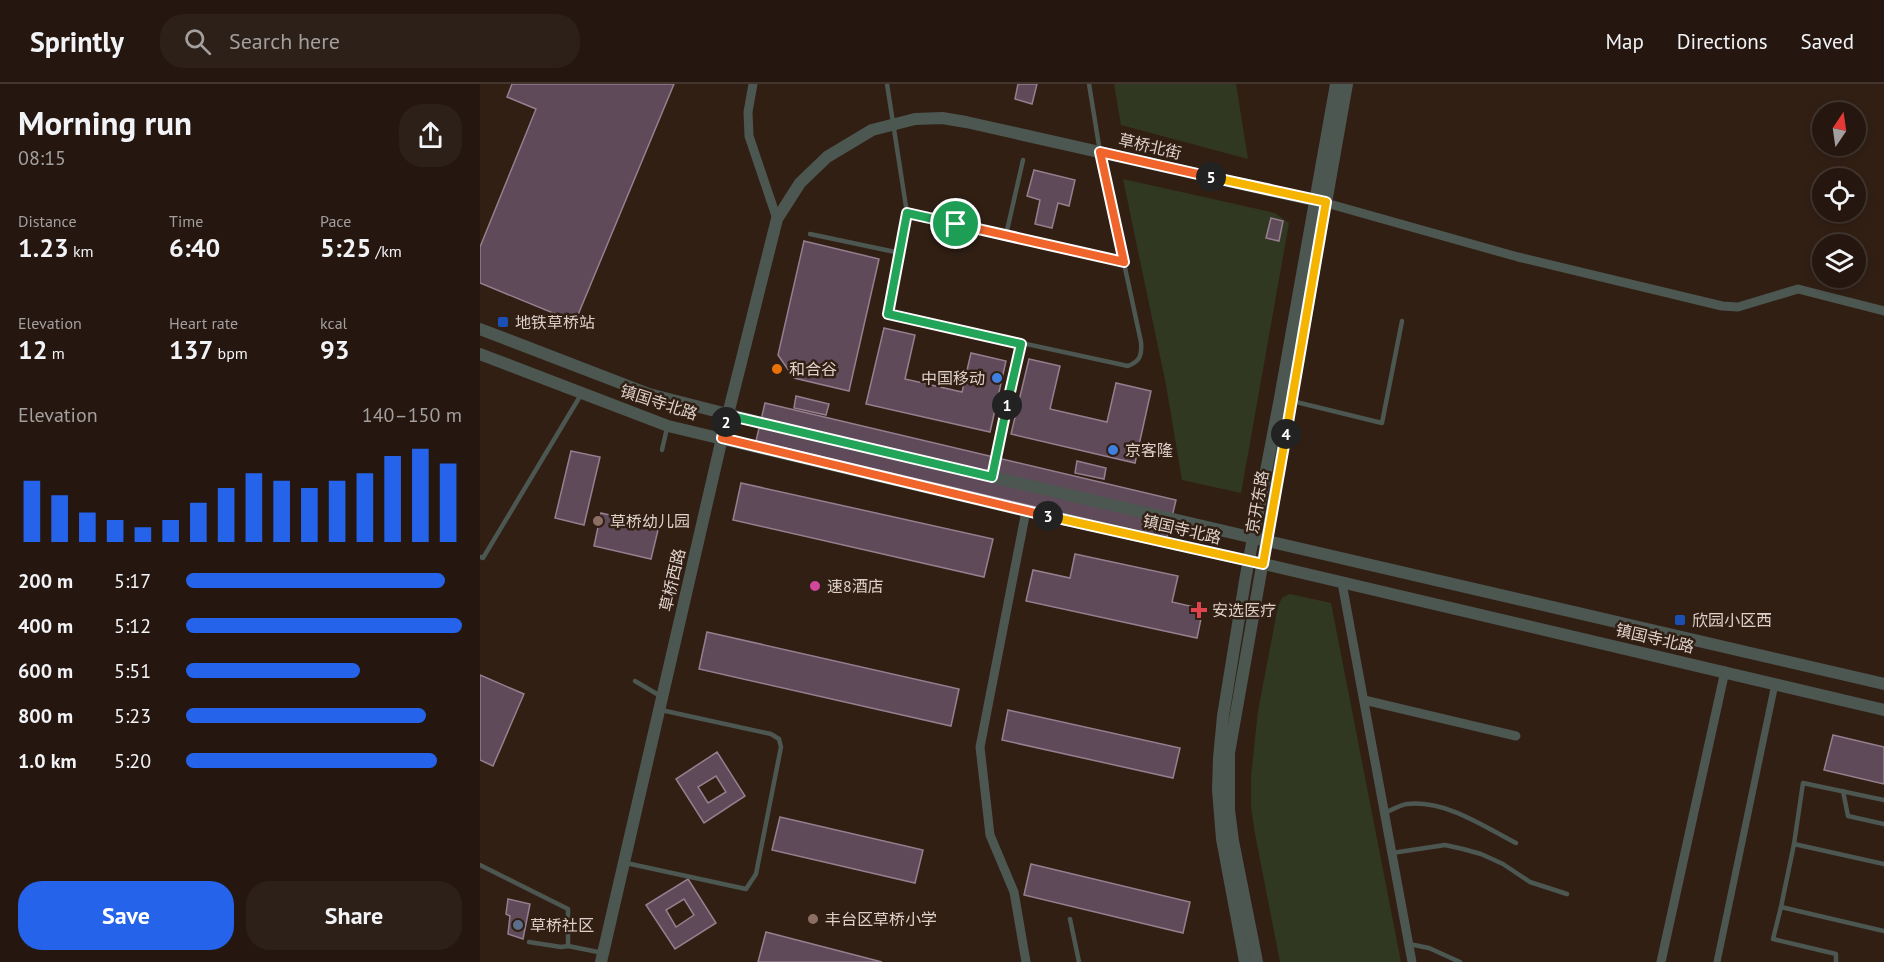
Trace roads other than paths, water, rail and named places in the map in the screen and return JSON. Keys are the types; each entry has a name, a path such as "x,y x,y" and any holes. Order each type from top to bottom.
{"street":[{"path":"753,84 748,112 749,136 777,219"},
{"name":"京开东路","path":"1257,962 1228,810 1228,764 1267,541 1286,399 1320,201 1336,84"},
{"name":"京开东路","path":"1320,201 1347,84"},
{"name":"草桥西路","path":"602,958 727,415 777,219 800,183 827,156 872,130 915,119 942,118 966,122"},
{"name":"草桥北街","path":"966,122 1320,201"},
{"path":"1320,201 1518,257 1722,306 1738,307 1798,289 1884,311"},
{"name":"镇国寺北路","path":"480,329 649,394 727,415 1884,684"},
{"name":"镇国寺北路","path":"480,354 668,426 1026,511 1725,671 1884,710"},
{"name":"京开东路","path":"1245,962 1222,839 1218,790 1223,716 1249,561 1286,399"},
{"path":"1026,511 980,747 990,835 1014,892 1026,962"},
{"path":"1342,583 1412,962"},
{"path":"1661,962 1725,671"},
{"path":"1717,962 1775,684"},
{"path":"1364,700 1516,736"}],"lane":[{"path":"886,84 907,213 888,314 1128,366 1139,360 1142,353 1141,342 1100,152 1089,84"},
{"path":"1006,235 1023,160"},
{"path":"907,213 1124,262"},
{"path":"810,234 900,253"},
{"path":"1286,399 1382,423 1402,321"},
{"path":"992,477 1021,344"},
{"path":"481,559 582,393"},
{"path":"662,450 668,426"},
{"path":"624,862 746,889 756,874 781,747 779,739 771,734 661,703 634,681"},
{"path":"1836,962 1836,954 1773,939 1794,844 1803,783 1884,800"},
{"path":"1843,791 1848,816 1884,824"},
{"path":"1385,813 1405,804 1422,804 1442,808 1457,812 1516,843"},
{"path":"1794,844 1884,864"},
{"path":"1392,853 1445,845 1481,854 1503,864 1530,882 1567,894"},
{"path":"480,864 568,909 568,946"},
{"path":"1781,907 1884,931"},
{"path":"1070,919 1079,962"},
{"path":"529,942 561,948 568,946 602,958"},
{"path":"1409,944 1429,948 1460,962"}],"place":[{"name":"地铁草桥站","path":"503,322"},
{"name":"和合谷","path":"777,369"},
{"name":"中国移动","path":"997,378"},
{"name":"京客隆","path":"1113,450"},
{"name":"草桥幼儿园","path":"598,521"},
{"name":"速8酒店","path":"815,586"},
{"name":"安选医疗","path":"1199,610"},
{"name":"欣园小区西","path":"1680,620"},
{"name":"丰台区草桥小学","path":"813,919"},
{"name":"草桥社区","path":"518,925"}]}
